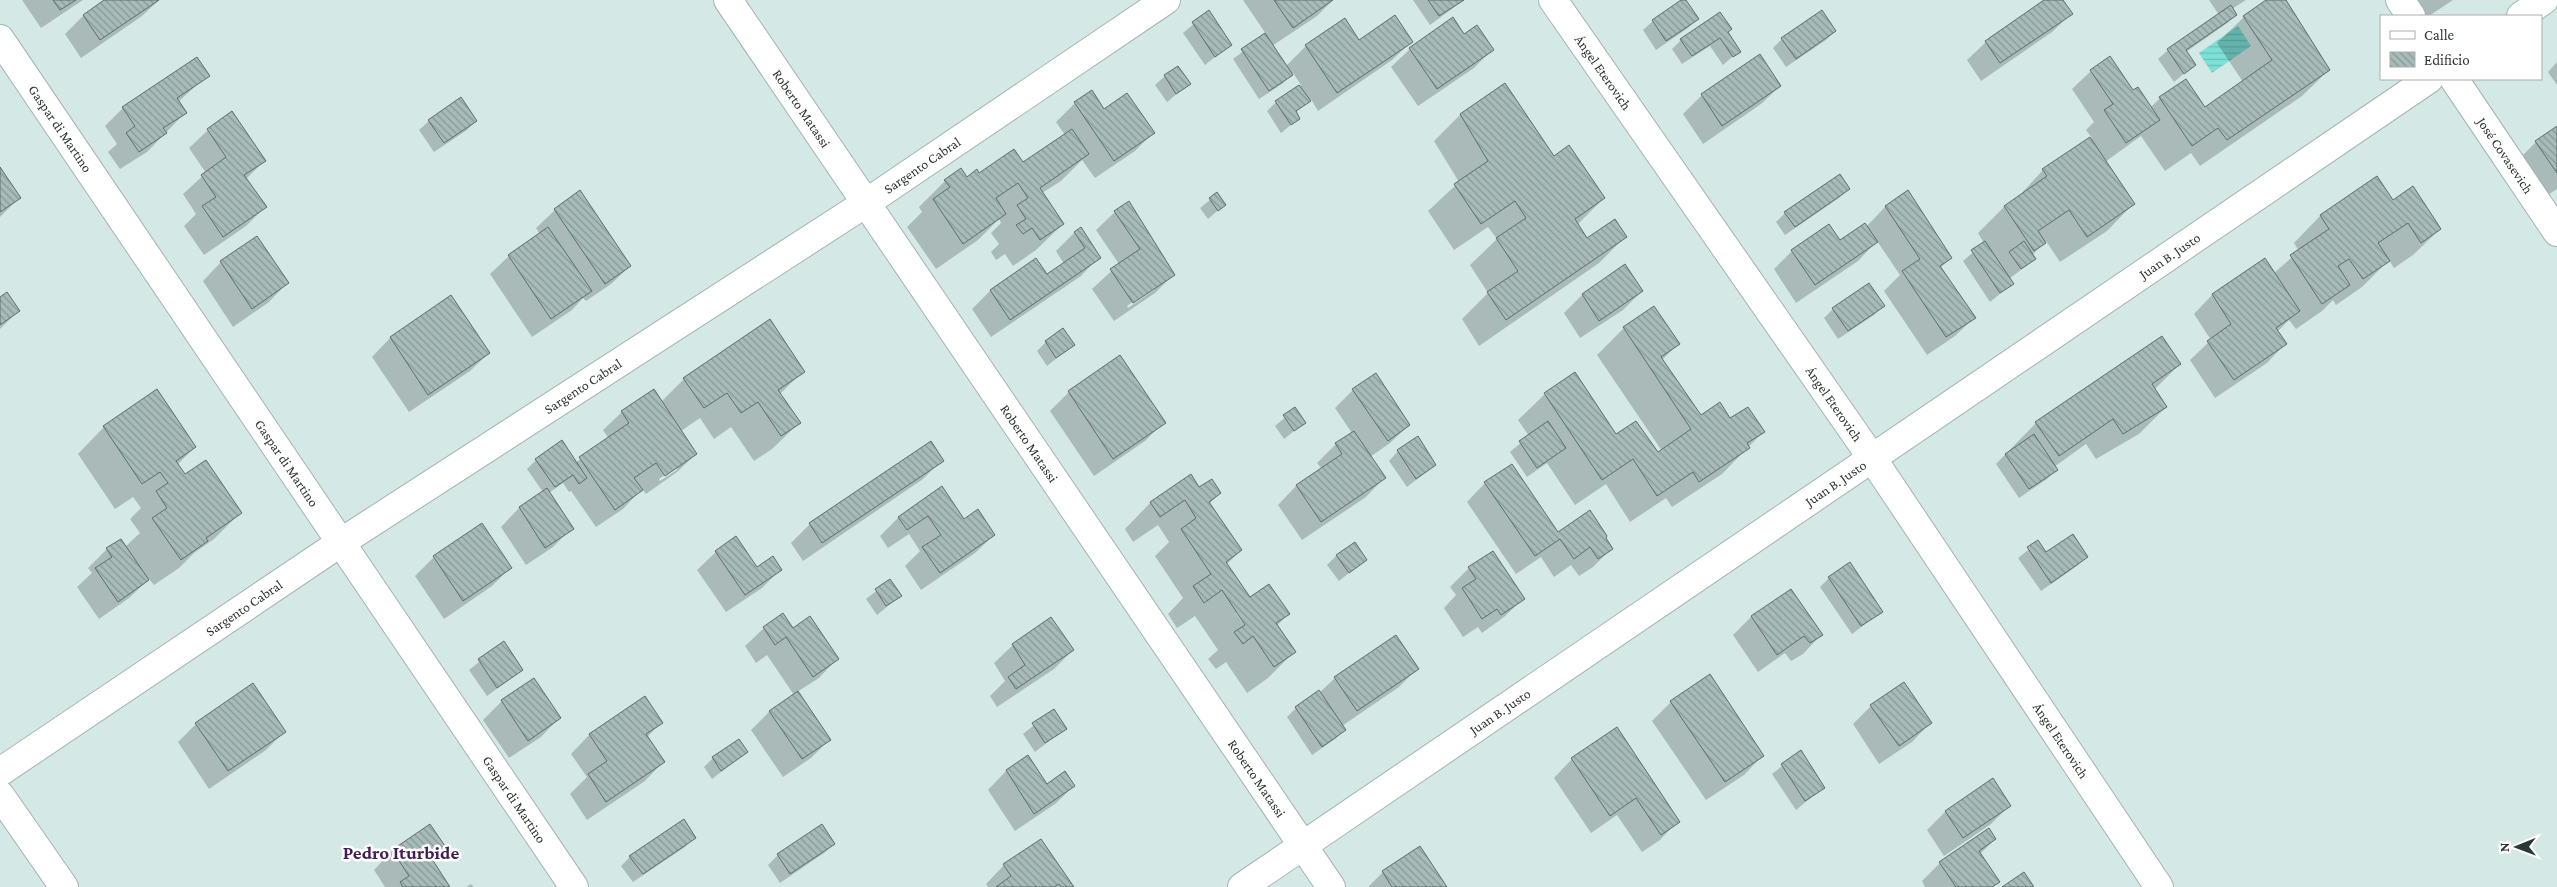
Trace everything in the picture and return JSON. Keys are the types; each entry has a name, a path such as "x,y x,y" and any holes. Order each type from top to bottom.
{"street":[{"name":"Roberto Matassi","path":"728,0 1331,887"},
{"name":"Sargento Cabral","path":"0,772 340,543 866,203 1166,0"},
{"name":"Ángel Eterovich","path":"1553,0 1872,458 2159,887"},
{"path":"2400,0 2410,15"},
{"path":"2522,15 2544,0"},
{"name":"Gaspar di Martino","path":"0,39 574,887"},
{"name":"Juan B. Justo","path":"1242,887 2428,80"},
{"name":"José Covasevich","path":"2455,80 2557,232"},
{"path":"0,795 64,887"}],"water":[{"path":"2238,26 2251,46 2212,73 2199,53"}],"building":[{"path":"53,0 76,0 60,10"},
{"path":"104,0 159,0 100,40 83,15"},
{"path":"1274,0 1333,0 1293,28"},
{"path":"1428,0 1464,0 1439,16"},
{"path":"1681,0 1686,0 1699,19 1666,41 1652,20"},
{"path":"2044,0 2063,0 2073,14 2000,63 1985,41"},
{"path":"2266,0 2286,0 2330,70 2227,140 2218,128 2192,146 2159,97 2186,79 2205,107 2272,60 2243,16"},
{"path":"2231,5 2237,15 2186,50 2196,65 2184,74 2167,49"},
{"path":"1209,10 1232,45 1215,57 1192,22"},
{"path":"1822,10 1836,31 1796,59 1781,38"},
{"path":"1720,12 1732,29 1728,32 1741,52 1733,57 1720,38 1692,56 1680,39"},
{"path":"1395,15 1413,42 1337,93 1305,45 1345,18 1359,40"},
{"path":"1453,17 1464,34 1477,25 1494,50 1437,89 1409,48"},
{"path":"1265,33 1293,75 1269,91 1241,49"},
{"path":"1760,54 1781,86 1722,126 1701,94"},
{"path":"2110,56 2133,90 2138,87 2160,120 2126,143 2104,110 2113,104 2090,70"},
{"path":"197,57 210,76 177,98 187,113 163,128 167,133 139,152 126,133 135,126 122,107"},
{"path":"1178,66 1191,84 1176,94 1164,75"},
{"path":"1505,83 1554,156 1569,145 1605,198 1575,219 1587,238 1615,219 1627,237 1506,320 1487,292 1518,271 1496,238 1526,218 1515,201 1481,224 1454,184 1488,161 1460,114"},
{"path":"1299,85 1311,101 1296,111 1300,119 1291,125 1275,101"},
{"path":"1092,90 1104,109 1127,93 1155,133 1114,161 1074,102"},
{"path":"461,97 477,121 444,143 428,120"},
{"path":"232,111 266,161 244,175 267,207 223,237 202,206 216,197 201,175 226,157 207,129"},
{"path":"2557,126 2557,173 2535,141"},
{"path":"1072,129 1089,154 1040,188 1064,224 1040,240 1032,228 1023,234 1016,225 1026,219 1017,205 1028,198 1018,183 996,198 1006,214 963,244 933,199 950,187 944,180 961,168 967,177 977,169 979,173 1014,149 1023,162"},
{"path":"2090,137 2135,204 2087,237 2069,210 2038,231 2046,243 2034,251 2004,206 2047,176 2042,169"},
{"path":"0,167 21,198 0,212"},
{"path":"1840,174 1850,189 1795,227 1784,212"},
{"path":"2377,176 2393,200 2413,186 2441,229 2421,243 2408,223 2378,243 2390,261 2363,279 2349,259 2338,266 2350,285 2322,304 2290,255 2329,229 2320,215"},
{"path":"580,190 631,266 605,284 554,209"},
{"path":"1908,190 1952,258 1940,266 1976,318 1946,337 1902,271 1920,259 1885,206"},
{"path":"1217,192 1226,205 1218,211 1209,198"},
{"path":"1129,201 1175,275 1133,303 1110,269 1140,249 1114,211"},
{"path":"1865,223 1878,242 1815,285 1791,250 1829,224 1840,240"},
{"path":"548,227 592,291 551,319 508,255"},
{"path":"1081,227 1101,258 1010,320 990,290 1036,258 1047,274 1085,248 1074,232"},
{"path":"257,236 289,283 252,309 220,261"},
{"path":"1985,241 2014,284 2000,293 1971,250"},
{"path":"2024,241 2036,259 2021,269 2009,252"},
{"path":"2265,258 2300,311 2276,328 2287,344 2234,380 2207,341 2231,324 2212,294"},
{"path":"1625,264 1643,291 1599,321 1582,294"},
{"path":"1869,283 1885,306 1848,331 1832,308"},
{"path":"7,292 20,311 0,325 0,297"},
{"path":"451,295 490,353 428,395 390,337"},
{"path":"1654,306 1680,344 1661,357 1701,415 1720,402 1730,418 1748,407 1765,432 1747,443 1750,448 1699,482 1693,472 1657,496 1633,459 1602,480 1544,393 1575,372 1616,434 1636,421 1658,452 1691,429 1623,327"},
{"path":"770,319 805,372 778,390 801,423 781,436 758,402 741,413 727,393 704,408 683,378"},
{"path":"1063,328 1075,345 1056,358 1045,341"},
{"path":"2162,336 2181,364 2152,384 2167,407 2123,434 2113,419 2059,456 2035,422"},
{"path":"1120,355 1166,423 1113,459 1068,391"},
{"path":"1376,373 1410,425 1388,441 1352,389"},
{"path":"157,389 196,447 176,461 185,474 206,460 242,513 206,538 208,541 181,560 152,518 167,508 156,491 168,483 160,472 142,484 103,426"},
{"path":"654,389 697,454 665,476 656,463 634,478 643,490 615,510 579,457 629,423 621,411"},
{"path":"1295,407 1306,423 1294,431 1283,415"},
{"path":"1548,421 1566,448 1537,468 1519,441"},
{"path":"1354,431 1386,478 1321,522 1296,485 1342,454 1335,443"},
{"path":"2034,434 2058,470 2029,489 2005,454"},
{"path":"1418,436 1436,465 1416,479 1397,450"},
{"path":"562,440 587,478 579,484 573,475 555,487 535,459"},
{"path":"931,441 944,461 822,543 809,523"},
{"path":"1512,464 1558,532 1590,510 1613,549 1598,559 1590,547 1574,559 1560,539 1535,556 1484,482"},
{"path":"1191,474 1199,487 1212,479 1221,493 1209,502 1242,550 1226,562 1250,597 1269,584 1290,614 1276,623 1296,652 1274,667 1253,636 1243,644 1234,632 1245,625 1222,590 1204,603 1193,586 1211,574 1181,529 1196,518 1185,500 1160,517 1150,502"},
{"path":"942,486 964,519 978,509 995,535 940,573 922,547 941,535 928,516 907,530 898,517"},
{"path":"547,488 574,529 545,548 519,507"},
{"path":"482,523 512,568 463,601 433,556"},
{"path":"2073,534 2088,557 2051,583 2027,547 2038,540 2046,552"},
{"path":"736,536 757,567 773,556 782,570 745,595 715,551"},
{"path":"121,539 149,580 118,602 95,568 112,557 106,548"},
{"path":"1355,542 1367,560 1349,573 1336,555"},
{"path":"1493,551 1525,599 1501,615 1497,609 1482,619 1462,588 1476,579 1468,567"},
{"path":"1850,562 1883,612 1861,626 1828,577"},
{"path":"890,579 902,596 886,606 875,589"},
{"path":"1791,589 1823,635 1810,643 1804,636 1777,655 1751,616"},
{"path":"783,613 793,628 810,616 839,659 813,677 786,637 775,645 763,627"},
{"path":"1051,617 1074,650 1016,689 1008,677 1025,665 1012,644"},
{"path":"1396,635 1419,669 1357,711 1334,677"},
{"path":"504,641 523,670 497,688 478,659"},
{"path":"1710,674 1764,756 1725,782 1670,701"},
{"path":"534,678 561,718 528,741 501,700"},
{"path":"1904,682 1932,723 1899,746 1870,705"},
{"path":"253,683 286,732 228,771 195,723"},
{"path":"1319,690 1346,730 1322,747 1295,707"},
{"path":"798,691 831,740 802,759 769,711"},
{"path":"645,696 663,723 646,734 665,762 606,802 588,774 607,761 589,734"},
{"path":"1054,709 1067,729 1045,743 1032,723"},
{"path":"1617,727 1680,822 1661,835 1636,798 1610,816 1571,758"},
{"path":"739,739 748,752 721,771 712,757"},
{"path":"1801,750 1825,788 1805,801 1781,764"},
{"path":"1028,755 1047,784 1065,771 1075,786 1034,814 1006,770"},
{"path":"1993,778 2011,806 1963,838 1945,811"},
{"path":"684,819 696,838 643,874 629,856"},
{"path":"430,824 447,849 432,859 450,887 403,887 400,882 409,876 392,850"},
{"path":"822,824 835,844 790,874 777,854"},
{"path":"1989,828 1996,839 1979,851 2000,882 1992,887 1956,887 1939,862"},
{"path":"1041,839 1074,887 1061,887 1059,884 1054,887 996,887 1011,876 1003,864"},
{"path":"1420,846 1447,887 1392,887 1382,871"},
{"path":"2024,872 2034,887 2002,887"}],"district":[{"name":"Pedro Iturbide","path":"401,852"}]}
